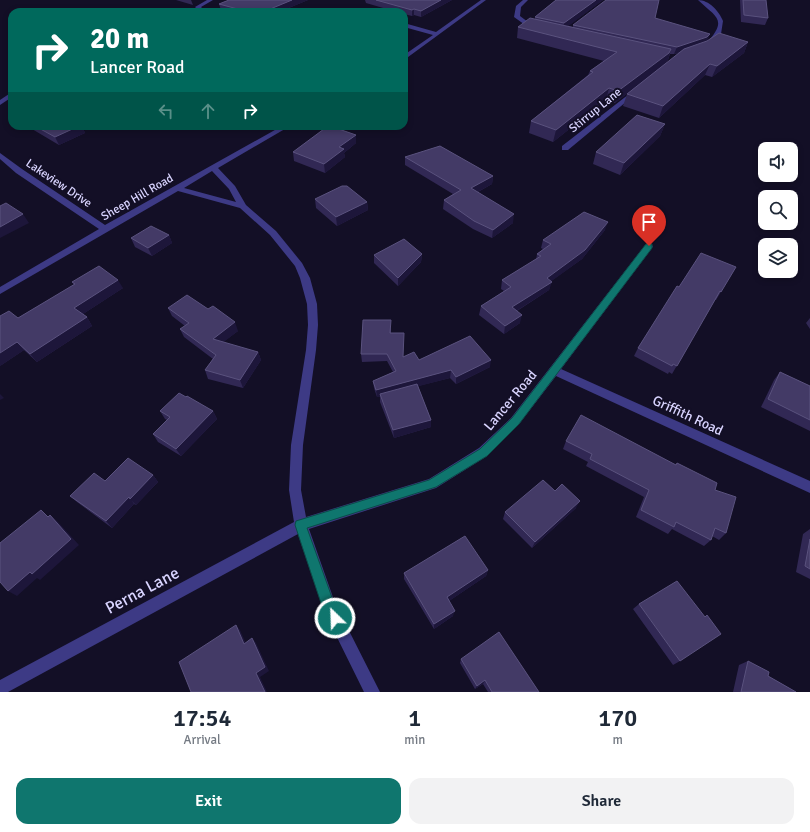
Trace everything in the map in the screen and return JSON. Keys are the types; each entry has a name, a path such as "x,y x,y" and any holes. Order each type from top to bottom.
{"street":[{"path":"199,8 198,7 211,0"},
{"path":"408,55 484,0"},
{"path":"526,0 519,6 517,18 530,26 543,29"},
{"path":"700,0 717,12 720,21 719,33 707,47"},
{"path":"408,26 437,34"},
{"name":"Stirrup Lane","path":"565,148 644,85"},
{"name":"Sheep Hill Road","path":"0,291 105,229 280,130"},
{"name":"Lakeview Drive","path":"0,155 20,171 105,229"},
{"path":"213,168 232,188 243,206 273,233 299,265 312,304 311,350 297,452 295,490 300,525 329,606 372,692"},
{"path":"178,188 243,206"},
{"name":"Lancer Road","path":"300,525 432,484 483,452 515,421 649,246"},
{"name":"Griffith Road","path":"554,370 810,487"},
{"name":"Perna Lane","path":"0,688 300,525"}],"building":[{"path":"229,0 292,0 273,8 234,8 219,4"},
{"path":"376,0 441,0 421,11"},
{"path":"556,0 596,0 564,23 535,17"},
{"path":"606,0 659,0 655,18 710,34 707,37 677,47 573,25"},
{"path":"743,0 766,0 768,18 744,15"},
{"path":"530,18 671,49 669,53 618,91 609,88 556,130 531,121 593,72 590,71 617,52 518,27"},
{"path":"719,33 748,42 717,66 710,64 663,106 627,94 684,49 707,41"},
{"path":"637,115 665,124 624,163 596,152"},
{"path":"42,130 70,130 55,137"},
{"path":"323,130 342,130 356,135 339,147 344,149 324,164 293,152"},
{"path":"440,146 493,176 471,188 514,214 493,230 474,221 444,200 461,190 405,157"},
{"path":"342,186 347,186 367,202 336,217 315,199"},
{"path":"6,203 23,214 0,227 0,206"},
{"path":"584,212 608,222 585,250 547,278 552,282 512,307 522,315 505,326 481,306 511,287 502,280 541,256 537,254 551,244 543,240"},
{"path":"151,226 169,235 148,248 131,238"},
{"path":"404,239 422,254 398,278 374,255"},
{"path":"701,253 736,267 721,292 720,291 677,366 673,364 672,366 638,348 677,286 679,287"},
{"path":"99,266 118,280 74,308 87,317 30,354 17,342 0,353 0,316 9,311 18,318 75,284 72,282"},
{"path":"187,295 208,309 213,306 235,322 213,339 258,352 240,380 205,370 216,355 180,329 189,323 168,308"},
{"path":"363,320 391,320 390,333 404,333 403,357 414,352 419,360 470,336 491,360 456,377 451,370 376,390 373,381 396,371 387,354 361,354"},
{"path":"780,372 810,386 810,420 768,399"},
{"path":"417,384 431,420 393,430 380,394"},
{"path":"179,393 213,411 176,449 153,434 170,417 160,411"},
{"path":"581,415 676,465 677,463 717,483 715,490 736,497 726,533 715,528 711,540 676,522 674,527 641,510 649,490 590,459 592,454 566,441"},
{"path":"128,458 153,475 106,521 70,496 94,473 105,481"},
{"path":"543,480 555,491 562,484 580,501 535,542 505,512"},
{"path":"41,510 48,517 50,515 71,539 32,574 30,572 8,591 0,582 0,543"},
{"path":"465,536 488,570 447,597 455,611 434,624 404,573"},
{"path":"810,539 810,569 805,566"},
{"path":"677,581 705,617 707,615 721,634 680,661 639,604"},
{"path":"236,625 244,644 252,638 265,667 256,673 265,692 191,692 179,662"},
{"path":"499,632 539,692 492,692 485,680 477,686 461,659"},
{"path":"748,661 769,672 768,676 796,692 741,692"}],"route":[{"path":"335,618 329,606 300,525 432,484 483,452 515,421 649,246"}]}
